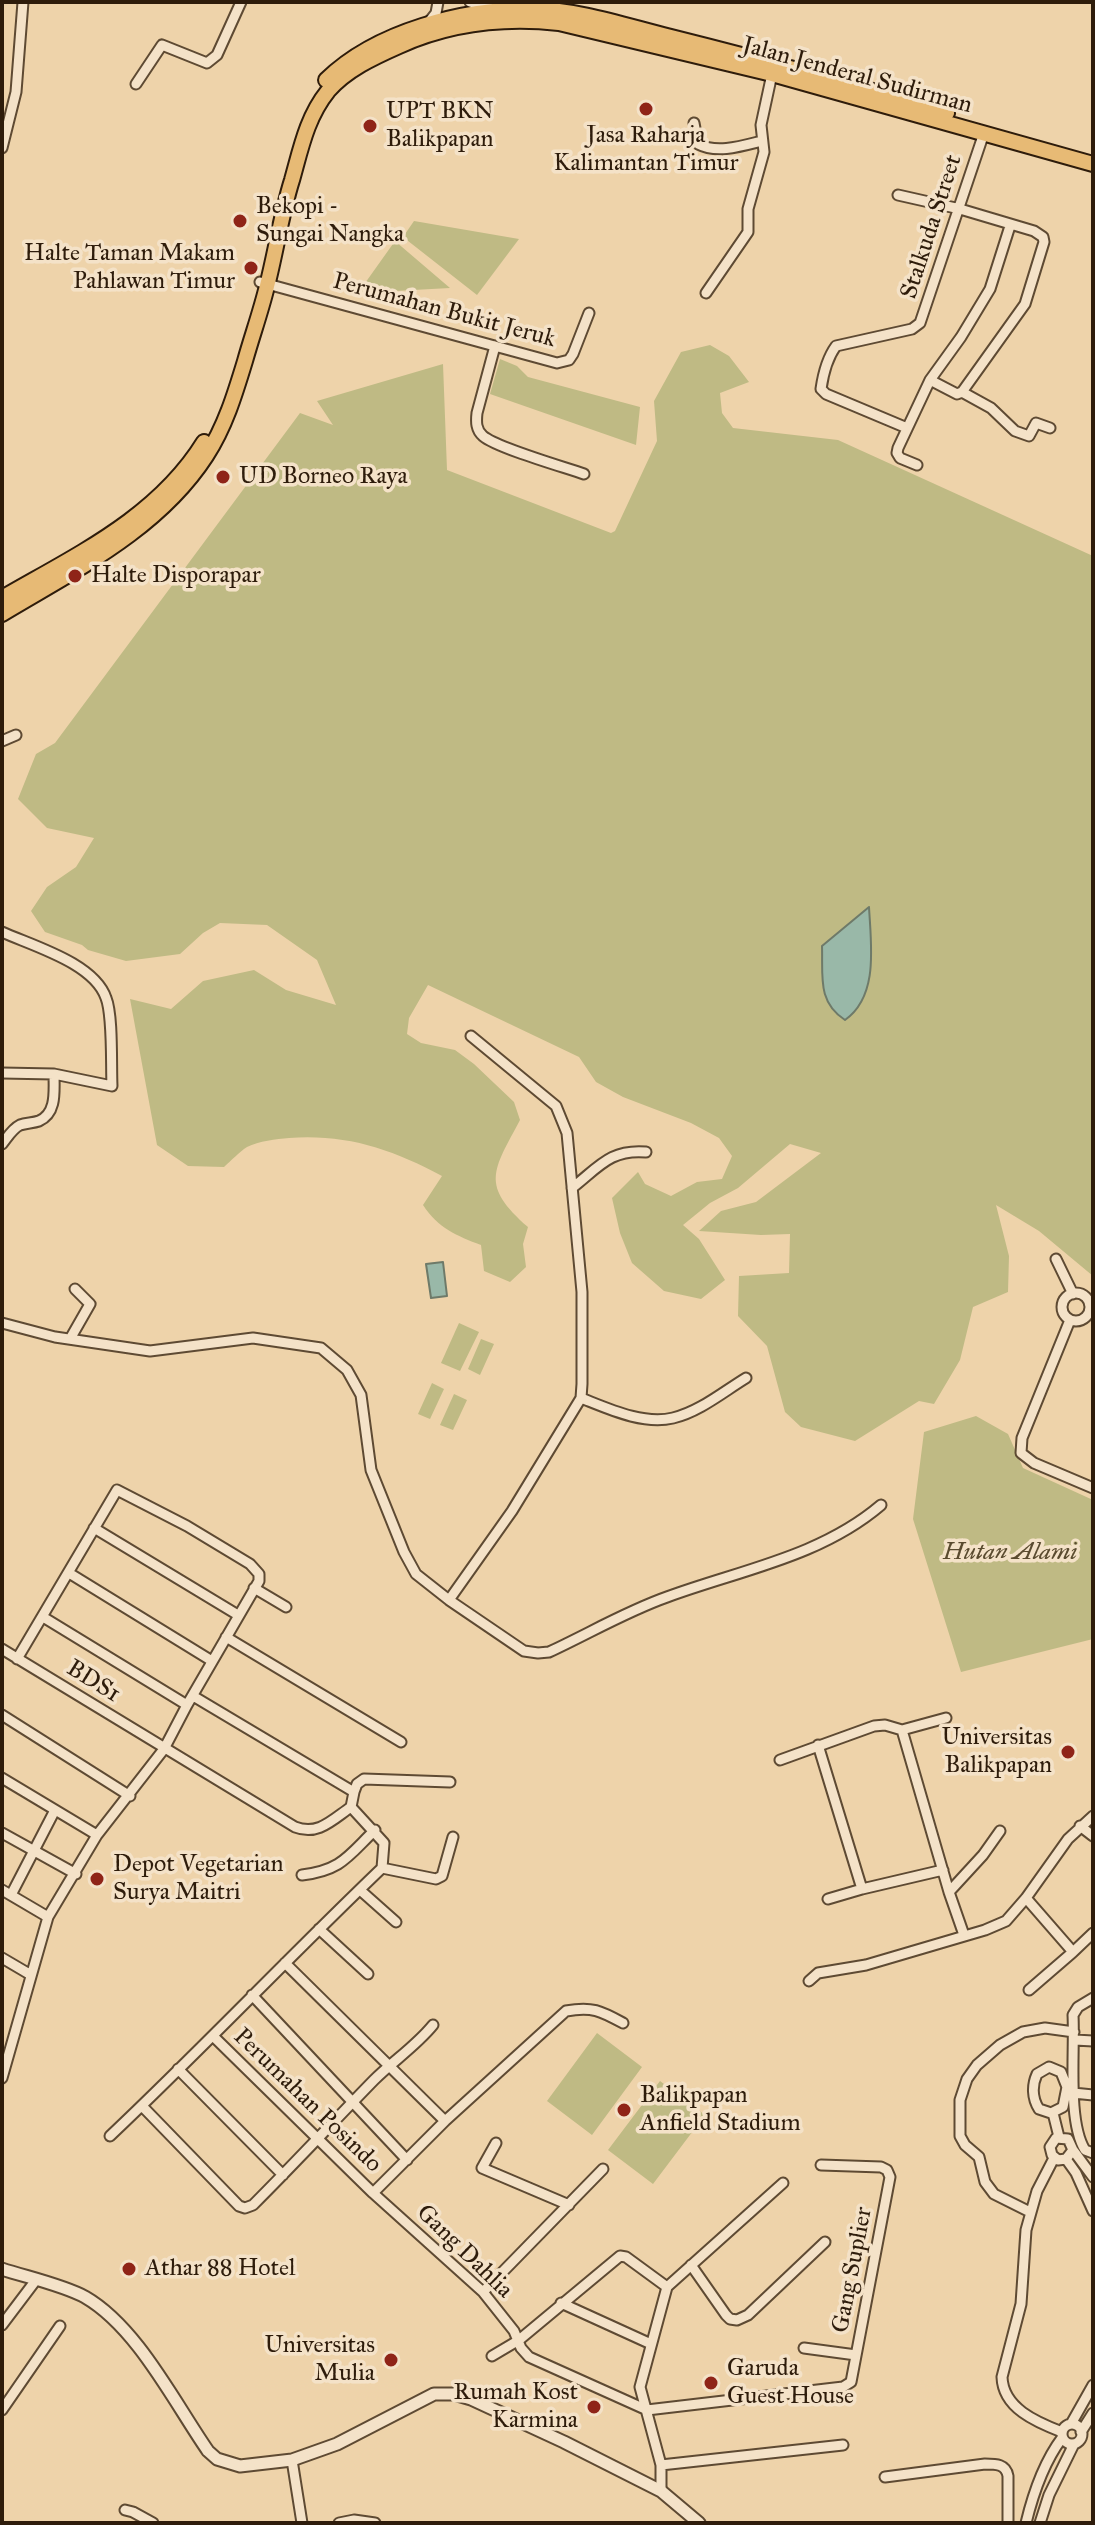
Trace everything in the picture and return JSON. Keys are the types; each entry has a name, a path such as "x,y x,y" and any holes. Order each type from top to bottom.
{"highway":[{"path":"2,614 136,530 163,508 208,454 230,406 264,283 287,162 298,124 311,98 331,76 359,54 496,10 560,11 612,29"},
{"path":"424,31 521,20 612,29"},
{"name":"Jalan Jenderal Sudirman","path":"612,29 1093,164"},
{"name":"Jalan Jenderal Sudirman","path":"612,29 846,82 1093,155"},
{"path":"2,598 130,523 173,483 199,450 218,413 264,283"}],"street":[{"path":"2,148 16,92 23,2"},
{"path":"136,84 162,45 207,63 217,55 241,2"},
{"path":"424,31 436,13 438,2"},
{"path":"470,2 521,20"},
{"path":"706,293 748,232 748,209 764,152 761,125 772,74"},
{"path":"694,123 698,144 709,148 733,148 762,141"},
{"name":"Stalkuda Street","path":"907,428 826,394 821,385 836,346 912,329 923,318 984,133"},
{"path":"898,195 960,209 1039,233 1044,242 1025,304 962,392 957,394 930,380"},
{"path":"917,465 900,458 897,453 930,380 987,294 1010,226"},
{"name":"Perumahan Bukit Jeruk","path":"264,283 551,362 563,362 573,354 589,313"},
{"path":"495,346 477,413 476,421 481,434 495,443 584,474"},
{"path":"962,392 991,408 1012,429 1027,437 1036,423 1050,428"},
{"path":"2,741 16,735"},
{"path":"2,932 80,967 94,977 108,1001 112,1086 54,1074 2,1073"},
{"path":"449,1600 512,1511 581,1398 582,1292 567,1133 556,1106 471,1036"},
{"path":"2,1144 15,1128 35,1123 48,1114 53,1100 54,1074"},
{"path":"572,1188 616,1154 646,1152"},
{"path":"1056,1259 1073,1294"},
{"path":"70,1339 90,1304 75,1289"},
{"path":"1073,1294 1085,1297 1090,1309 1083,1320 1070,1320 1063,1314 1065,1298 1073,1294"},
{"path":"1070,1320 1022,1438 1021,1453 1034,1463 1093,1488"},
{"path":"2,1323 70,1339 150,1351 253,1338 321,1348 347,1370 361,1395 371,1470 416,1574 524,1651 549,1652 664,1598 812,1548 862,1521 881,1505"},
{"path":"581,1398 614,1412 646,1418 672,1418 701,1406 746,1378"},
{"path":"2,2078 48,1917 97,1835 164,1749 259,1574 250,1564 187,1526 119,1490 115,1491 17,1659"},
{"path":"94,1528 238,1615"},
{"path":"69,1573 212,1661"},
{"path":"254,1588 286,1607"},
{"path":"43,1617 354,1792"},
{"path":"226,1637 401,1742"},
{"name":"BDS1","path":"2,1649 295,1827 304,1831 316,1830 351,1807"},
{"path":"2,1715 130,1796"},
{"path":"780,1760 874,1726 885,1725 902,1730 946,1718"},
{"path":"902,1730 964,1935"},
{"path":"818,1745 862,1889"},
{"path":"2,1778 97,1835"},
{"path":"110,2136 214,2037 252,1995 382,1868 384,1843 351,1807 357,1784 364,1779 450,1782"},
{"path":"48,1917 6,1893 55,1810"},
{"path":"809,1981 818,1973 866,1965 1006,1921 1068,1839 1093,1816"},
{"path":"1080,1826 1093,1836"},
{"path":"302,1875 321,1873 338,1866 375,1830"},
{"path":"949,1892 1000,1831"},
{"path":"2,1833 76,1874"},
{"path":"382,1868 436,1879 442,1876 453,1837"},
{"path":"828,1899 943,1870"},
{"path":"360,1890 396,1922"},
{"path":"1026,1898 1073,1952"},
{"path":"319,1929 368,1974"},
{"path":"1029,1990 1093,1933"},
{"path":"2,1958 31,1975"},
{"path":"285,1963 445,2121"},
{"path":"252,1995 407,2160"},
{"path":"1093,1998 1078,2007 1073,2015 1073,2093 1079,2136 1085,2150 1093,2153"},
{"path":"373,2193 445,2121 566,2011 584,2007 602,2011 623,2023"},
{"path":"142,2106 239,2206 245,2208 253,2205 433,2025"},
{"path":"1030,2212 994,2194 985,2182 979,2157 960,2136 960,2100 967,2079 977,2065 1000,2045 1023,2032 1045,2028 1093,2041"},
{"name":"Perumahan Posindo","path":"214,2037 373,2193"},
{"path":"1049,2067 1061,2072 1067,2087 1065,2103 1053,2113 1039,2109 1034,2095 1037,2074 1049,2067"},
{"path":"178,2069 283,2175"},
{"path":"1073,2093 1093,2095"},
{"path":"1053,2113 1059,2137"},
{"path":"1074,2444 1066,2443 1062,2435 1013,2405 1003,2388 1002,2377 1021,2304 1026,2230 1037,2191 1054,2158 1050,2147 1053,2140 1059,2137 1068,2139 1093,2177"},
{"path":"482,2168 496,2143"},
{"path":"1066,2159 1073,2150"},
{"path":"1054,2158 1066,2159 1076,2173 1093,2211"},
{"path":"472,2163 569,2205"},
{"name":"Gang Suplier","path":"647,2410 843,2387 851,2382 890,2177 887,2170 881,2167 821,2165"},
{"path":"483,2292 603,2169"},
{"path":"661,2491 661,2465 640,2387 667,2287 783,2183"},
{"name":"Gang Dahlia","path":"373,2193 483,2292 529,2357 647,2410"},
{"path":"691,2265 726,2315 737,2320 748,2315 825,2242"},
{"path":"492,2356 519,2340 620,2256 626,2257 667,2287"},
{"path":"2,2269 85,2297 112,2319 150,2362 193,2430 217,2459 240,2466 292,2460 337,2444 434,2394 443,2393 484,2405 661,2491 699,2523"},
{"path":"2,2325 36,2280"},
{"path":"561,2303 651,2344"},
{"path":"2,2410 60,2326"},
{"path":"804,2348 856,2355"},
{"path":"1026,2523 1064,2427 1071,2424 1093,2385"},
{"path":"1040,2523 1049,2495 1093,2413"},
{"path":"1071,2424 1081,2432"},
{"path":"661,2465 843,2445"},
{"path":"292,2460 302,2523"},
{"path":"885,2477 985,2464 1001,2465 1008,2476 1008,2523"},
{"path":"125,2510 153,2523"},
{"path":"339,2523 354,2520 375,2523"}],"green space":[{"path":"414,221 519,239 477,295 403,237"},
{"path":"395,241 450,288 358,293"},
{"path":"710,345 729,356 749,382 720,393 722,413 733,428 838,440 1093,556 1093,1276 1039,1231 996,1205 1009,1256 1008,1292 973,1307 960,1360 934,1404 919,1401 855,1441 801,1427 785,1412 767,1346 738,1316 739,1276 789,1273 790,1234 699,1231 721,1211 756,1202 821,1153 790,1144 738,1188 710,1203 683,1225 699,1239 725,1280 701,1299 664,1291 632,1263 620,1233 612,1198 638,1172 645,1184 671,1196 697,1182 722,1179 732,1156 719,1138 691,1123 623,1097 596,1082 579,1057 428,985 409,1018 407,1034 421,1043 455,1050 474,1064 514,1102 520,1120 503,1152 496,1177 503,1200 528,1227 523,1244 526,1267 510,1282 484,1271 481,1245 449,1230 429,1213 423,1205 442,1176 405,1158 368,1145 310,1137 262,1142 247,1147 224,1167 188,1166 157,1145 130,999 171,1009 203,981 254,970 286,990 336,1005 317,960 267,925 220,923 203,933 180,954 126,961 88,950 45,932 31,911 47,887 76,867 94,838 47,828 18,799 36,754 55,743 300,413 333,425 317,401 443,364 447,470 611,533 615,531 657,441 654,401 681,352"},
{"path":"500,359 517,366 528,377 640,407 636,445 490,394"},
{"path":"459,1323 479,1332 460,1371 441,1363"},
{"path":"481,1339 494,1344 480,1375 468,1369"},
{"path":"432,1383 444,1389 430,1419 418,1414"},
{"path":"454,1394 467,1400 453,1430 440,1425"},
{"name":"Hutan Alami","path":"976,1416 1008,1434 1023,1468 1093,1500 1093,1639 961,1672 913,1519 924,1432"},
{"path":"597,2033 642,2067 592,2135 547,2101"},
{"path":"660,2081 705,2115 653,2184 608,2150"}],"shaded area":[{"path":"869,907 871,953 868,984 856,1010 845,1020 830,1005 823,988 822,946"},
{"path":"443,1262 447,1296 431,1298 426,1264"}],"place":[{"name":"Jasa Raharja Kalimantan Timur","path":"646,109"},
{"name":"UPT BKN Balikpapan","path":"370,126"},
{"name":"Bekopi - Sungai Nangka","path":"240,221"},
{"name":"Halte Taman Makam Pahlawan Timur","path":"251,268"},
{"name":"UD Borneo Raya","path":"223,477"},
{"name":"Halte Disporapar","path":"75,576"},
{"name":"Universitas Balikpapan","path":"1068,1752"},
{"name":"Depot Vegetarian Surya Maitri","path":"97,1879"},
{"name":"Balikpapan Anfield Stadium","path":"624,2110"},
{"name":"Athar 88 Hotel","path":"129,2269"},
{"name":"Universitas Mulia","path":"391,2360"},
{"name":"Garuda Guest House","path":"711,2383"},
{"name":"Rumah Kost Karmina","path":"594,2407"}]}
